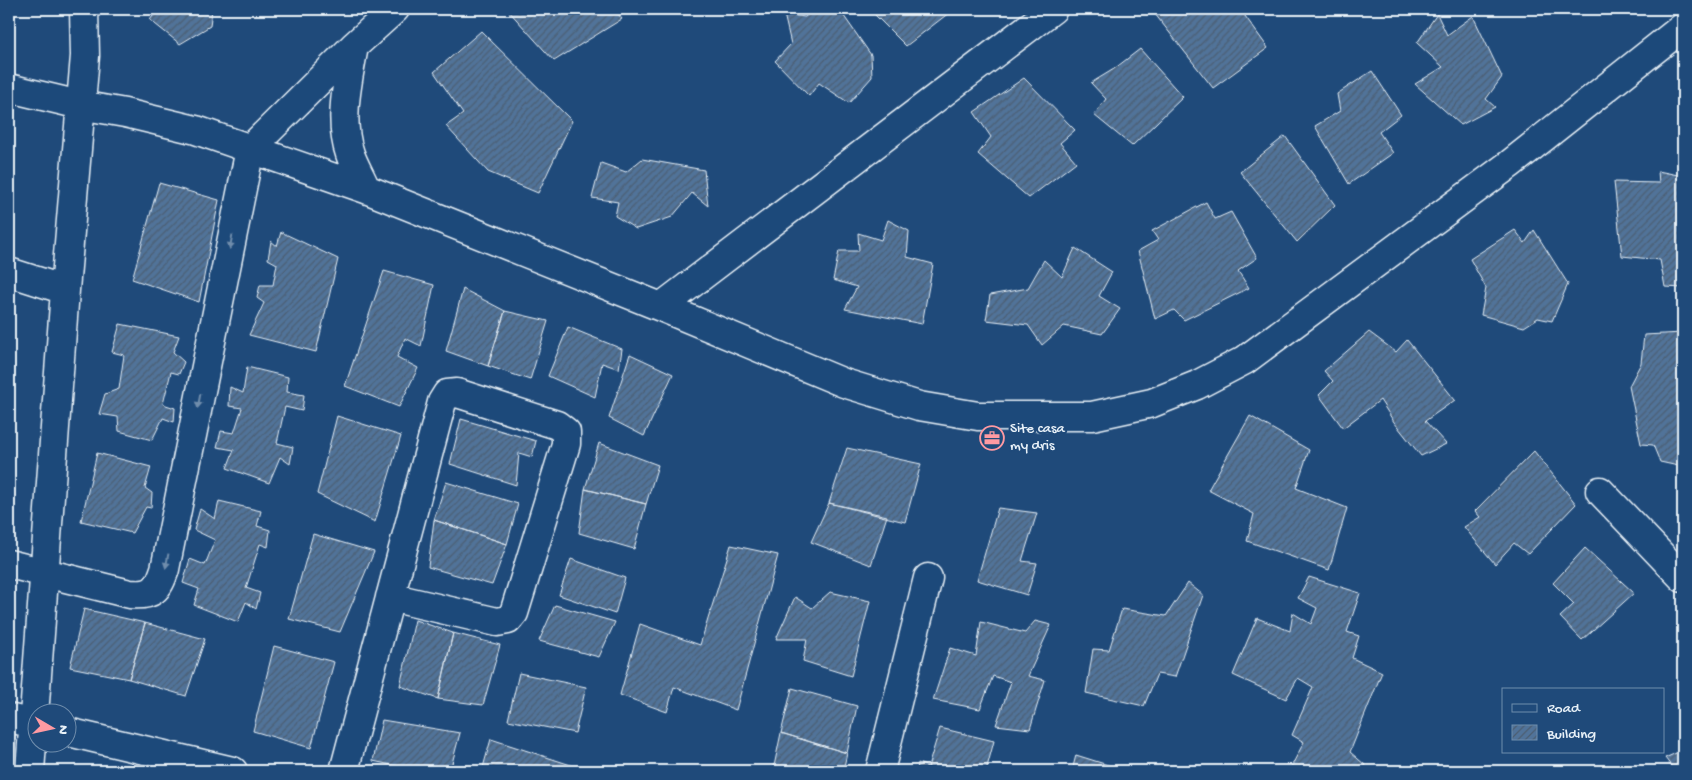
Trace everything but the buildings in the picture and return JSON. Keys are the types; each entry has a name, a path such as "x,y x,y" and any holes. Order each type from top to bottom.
{"street":[{"path":"30,771 26,722 44,574 64,290 85,56 84,9"},
{"path":"9,564 130,594 143,595 154,591 162,580 250,149 354,46 395,9"},
{"path":"661,307 1053,9"},
{"path":"9,88 196,130 366,189 661,307 844,383 919,406 978,416 1092,416 1152,403 1197,385 1245,360 1510,164 1683,27"},
{"path":"354,46 345,98 345,124 349,152 366,189"},
{"path":"9,272 64,290"},
{"path":"344,771 442,402 447,394 457,393 557,425 566,432 566,444 514,613 508,620 497,622 390,598"},
{"path":"1600,491 1683,578"},
{"path":"880,771 928,578"},
{"path":"78,734 232,771"}],"place":[{"name":"Site casa my dris","path":"992,438"}]}
